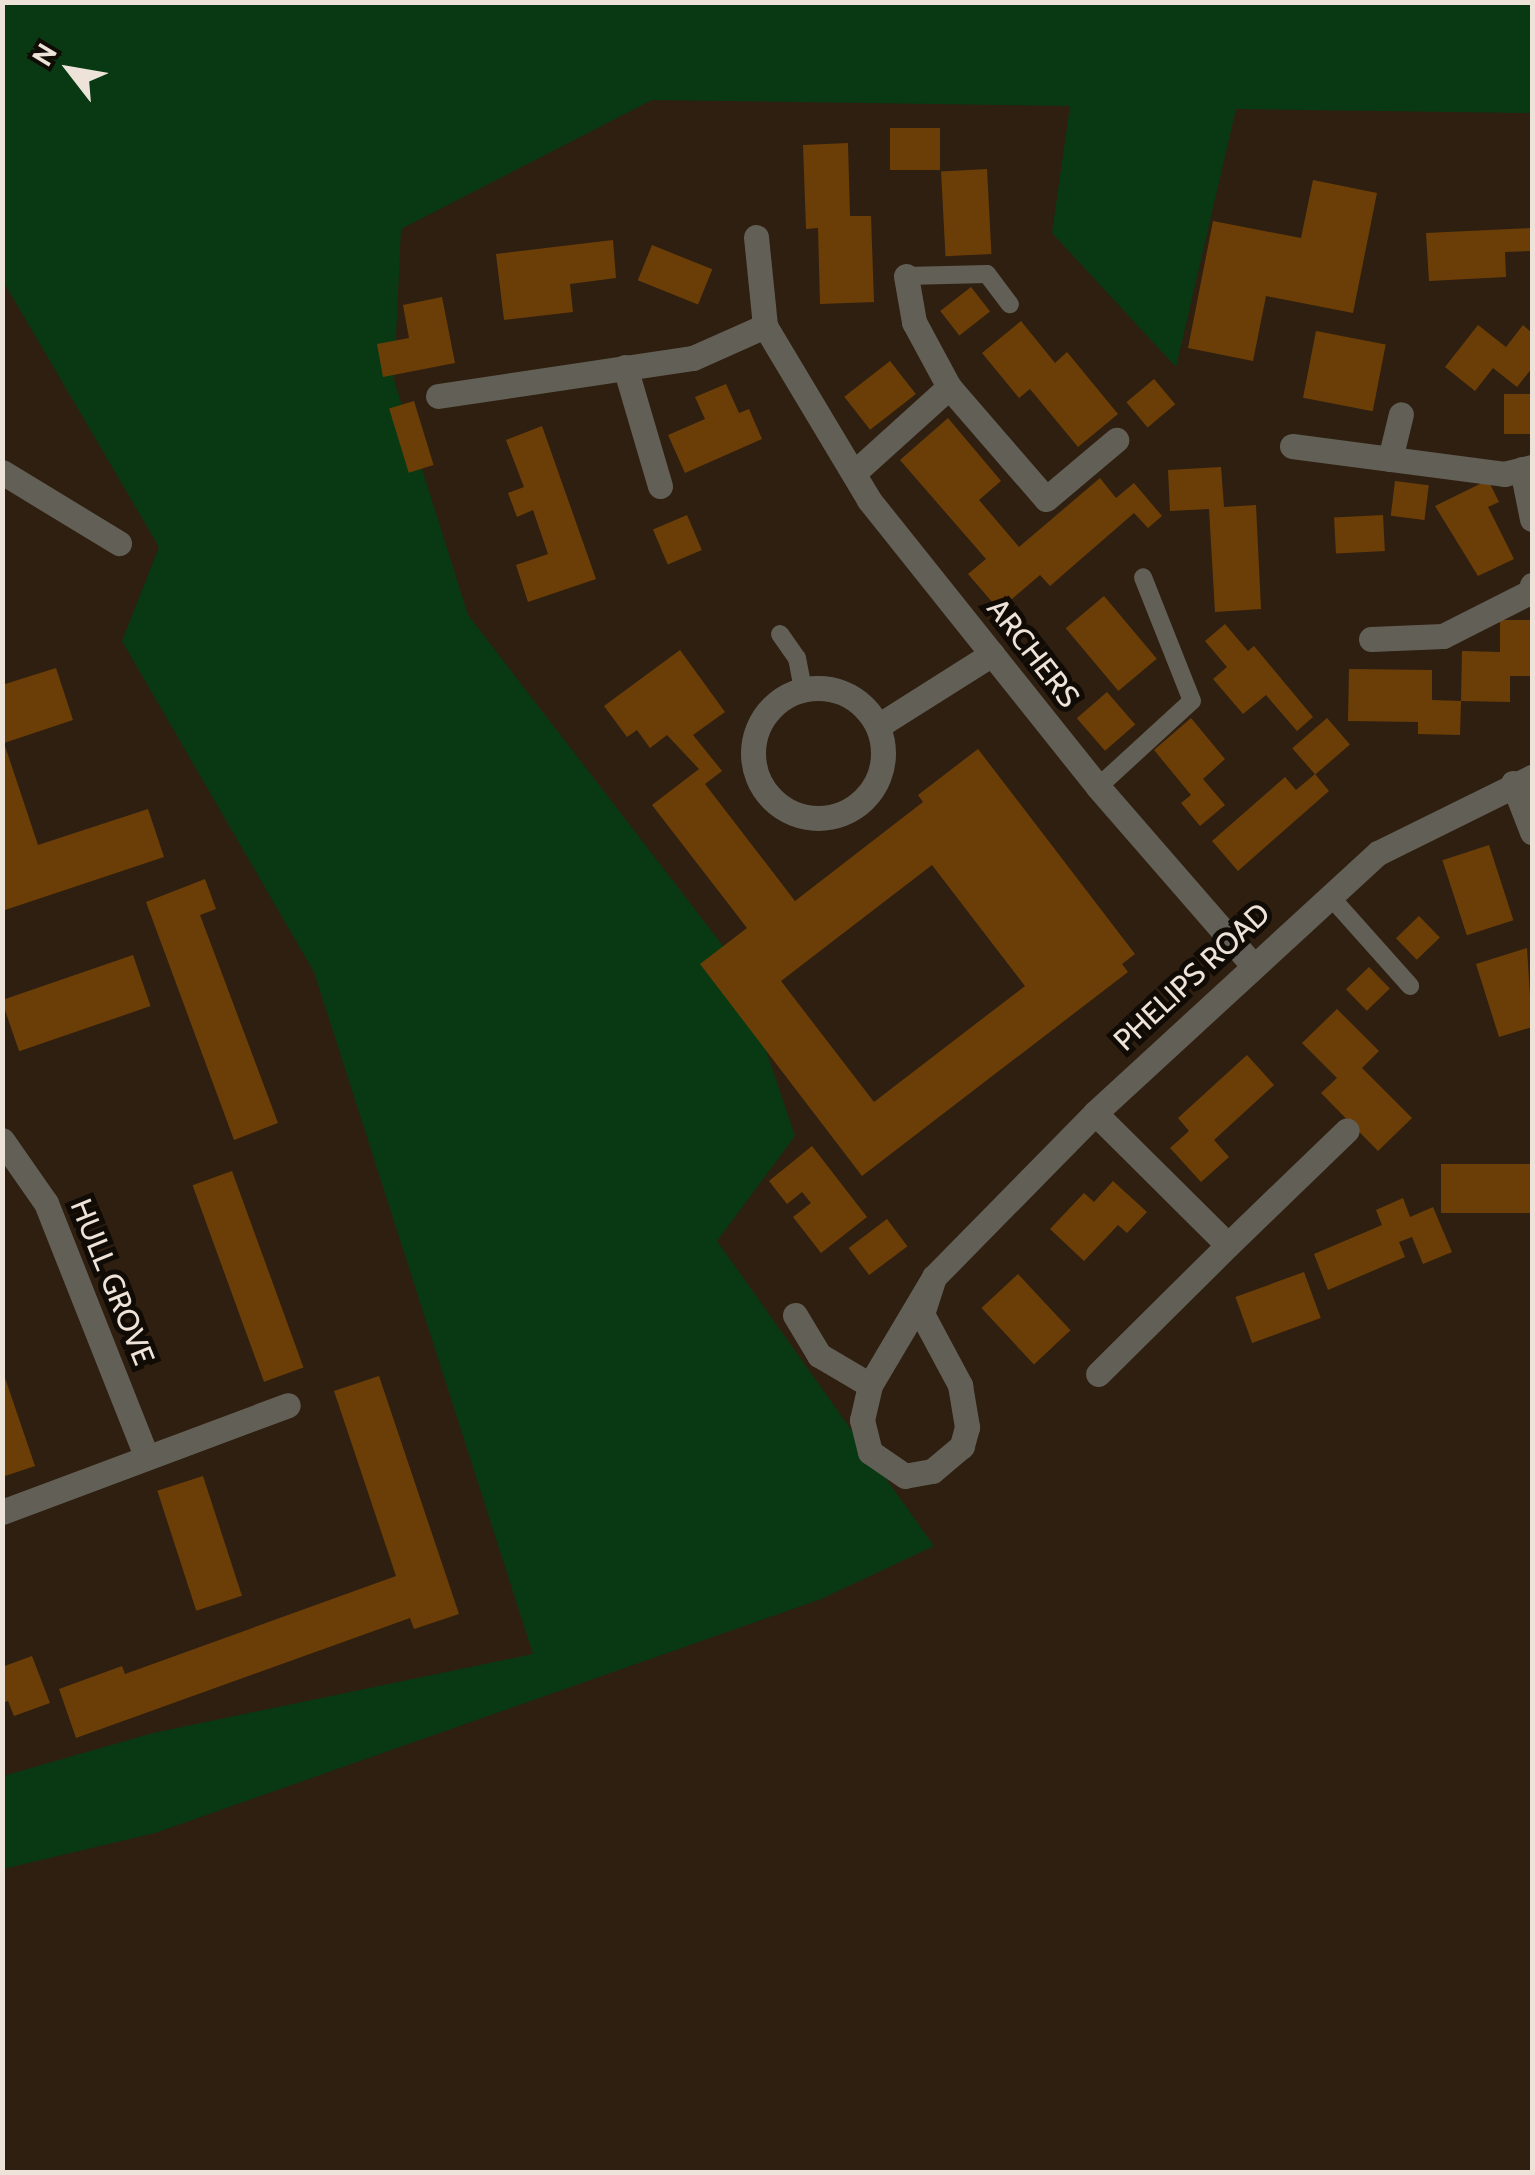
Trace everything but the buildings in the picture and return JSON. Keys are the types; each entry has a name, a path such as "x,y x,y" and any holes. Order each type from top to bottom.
{"street":[{"path":"438,396 693,358 765,326 756,238"},
{"path":"906,276 914,322 949,387 1046,499 1116,440"},
{"name":"ARCHERS","path":"765,326 854,472 992,654 1098,787 1252,964"},
{"path":"625,367 660,486"},
{"path":"854,472 949,387"},
{"path":"1390,458 1401,414"},
{"path":"1292,446 1504,474 1527,468 1532,519"},
{"path":"2,472 119,543"},
{"path":"1370,640 1443,636 1532,591 1532,585"},
{"path":"878,726 992,654"},
{"path":"803,689 847,694 878,726 882,767 862,802 824,819 784,809 757,778 755,734 766,714 803,689"},
{"path":"1522,780 1532,832"},
{"name":"PHELIPS ROAD","path":"870,1385 934,1277 1095,1113 1252,964 1378,853 1522,780"},
{"path":"1095,1113 1228,1245"},
{"path":"1098,1374 1347,1130"},
{"name":"HULL GROVE","path":"2,1140 46,1203 146,1456"},
{"path":"795,1316 819,1355 870,1385 862,1420 881,1464 905,1476 932,1472 962,1446 969,1408 922,1314 934,1277"},
{"path":"2,1512 288,1405"}],"lane":[{"path":"906,276 987,274 1010,304"},
{"path":"1098,787 1192,701 1142,576"},
{"path":"780,634 796,658 803,689"},
{"path":"1329,895 1410,986"}],"green space":[{"path":"2,3 1532,3 1532,113 1236,109 1176,367 1052,233 1070,106 652,100 401,229 394,380 468,615 737,964 795,1136 717,1241 934,1546 821,1599 155,1833 3,1869 3,1776 153,1733 533,1654 314,972 122,641 159,547 3,281"}]}
